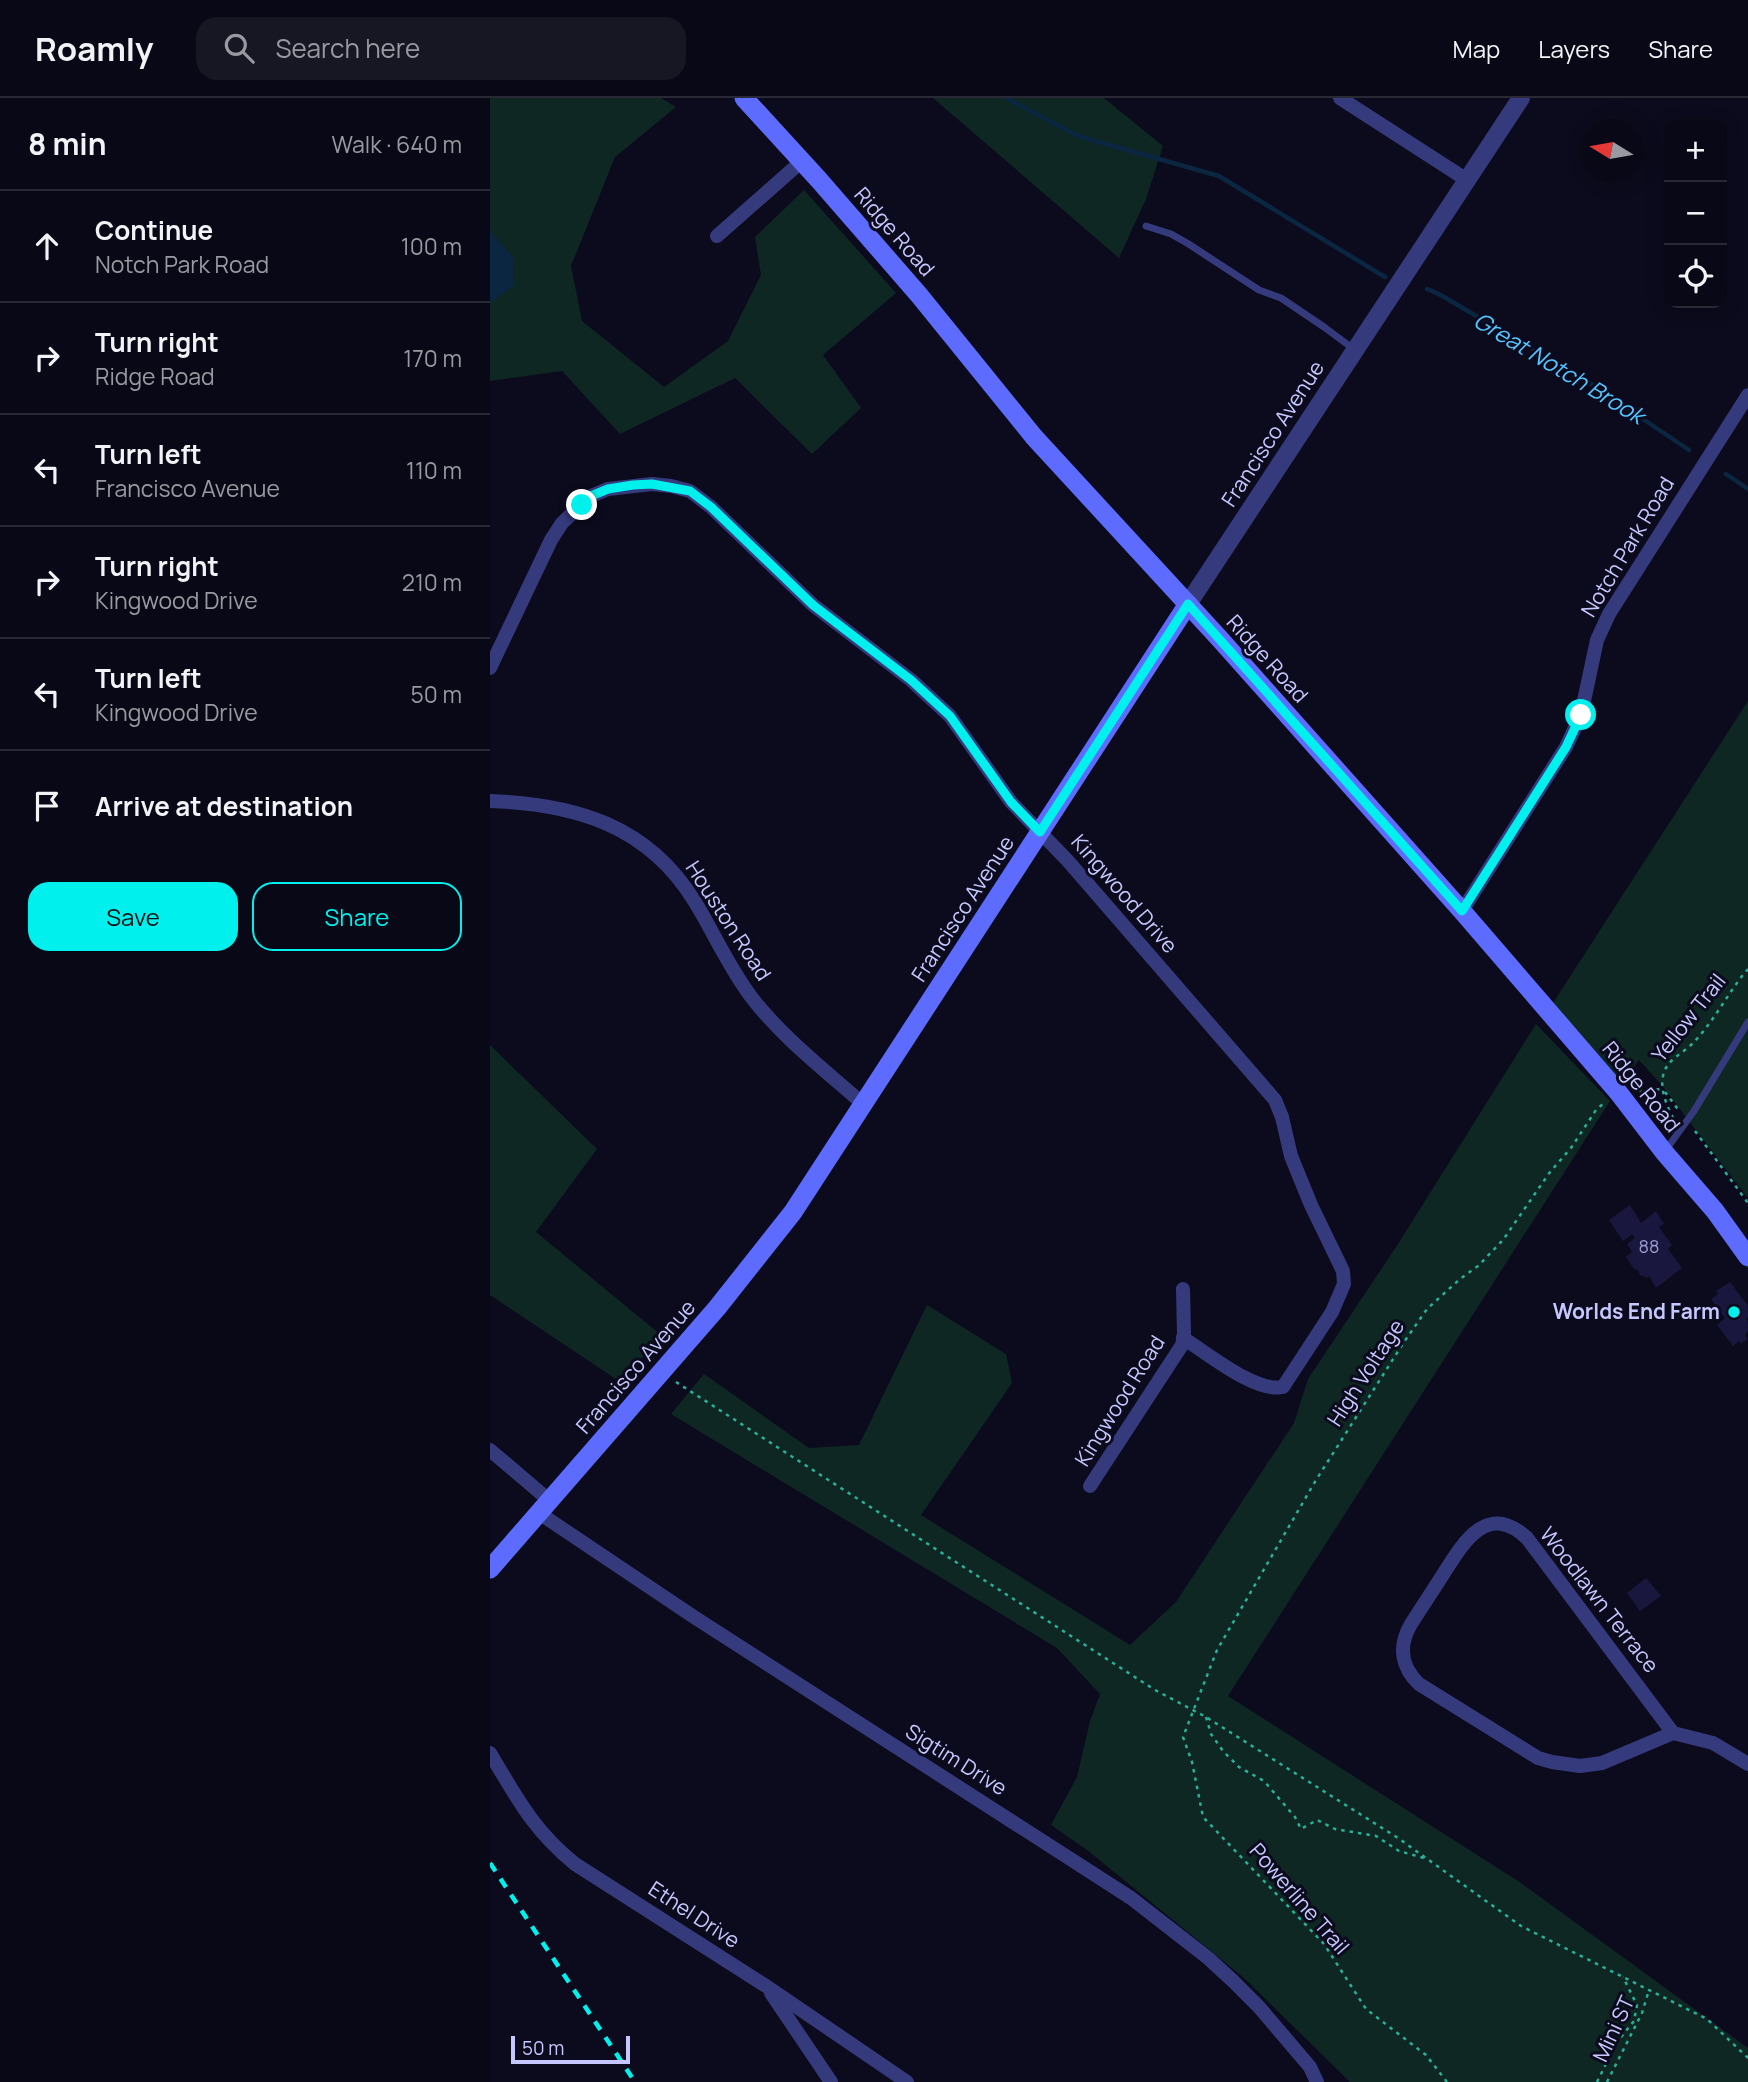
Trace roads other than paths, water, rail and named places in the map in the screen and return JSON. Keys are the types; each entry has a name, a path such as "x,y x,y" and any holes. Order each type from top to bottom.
{"main road":[{"name":"Ridge Road","path":"744,98 919,295 1034,437 1188,604 1462,911 1618,1091 1748,1257"},
{"name":"Francisco Avenue","path":"490,1569 717,1308 793,1212 1188,604"}],"street":[{"path":"1340,98 1467,180"},
{"name":"Francisco Avenue","path":"1188,604 1521,98"},
{"path":"716,236 802,161"},
{"name":"Notch Park Road","path":"1462,911 1570,739 1585,699 1597,640 1609,614 1748,395"},
{"name":"Kingwood Drive","path":"490,668 551,540 562,523 591,496 608,489 652,484 690,491 711,507 813,605 911,680 950,716 1011,802 1068,861 1275,1100 1291,1156 1343,1271 1344,1284 1332,1312 1283,1387 1274,1389 1250,1381 1183,1338"},
{"name":"Houston Road","path":"490,801 547,806 578,812 609,824 656,853 694,901 751,997 795,1043 863,1104"},
{"path":"1183,1289 1183,1338"},
{"name":"Kingwood Road","path":"1090,1486 1182,1345 1183,1338"},
{"name":"Sigtim Drive","path":"490,1450 544,1507 705,1624 1132,1898 1208,1958 1250,1998 1310,2067 1317,2082"},
{"name":"Woodlawn Terrace","path":"1505,1525 1527,1538 1672,1733 1613,1760 1591,1765 1566,1765 1538,1758 1413,1678 1403,1655 1404,1639 1470,1535 1487,1526 1505,1525"},
{"path":"1672,1733 1713,1743 1748,1764"},
{"name":"Ethel Drive","path":"490,1753 526,1814 553,1847 907,2082"},
{"path":"766,1986 831,2082"}],"lane":[{"path":"1146,226 1171,234 1259,290 1281,298 1356,351"},
{"path":"1664,1152 1687,1121 1748,1022"}],"water":[{"path":"490,231 513,257 513,286 490,303"}],"waterway":[{"name":"Great Notch Brook","path":"1006,98 1078,136 1219,176 1385,277"},
{"name":"Great Notch Brook","path":"1427,289 1588,382 1689,450"},
{"name":"Great Notch Brook","path":"1726,474 1748,489"}],"railway":[{"path":"490,1863 635,2082"}],"place":[{"name":"Worlds End Farm","path":"1734,1312"}]}
